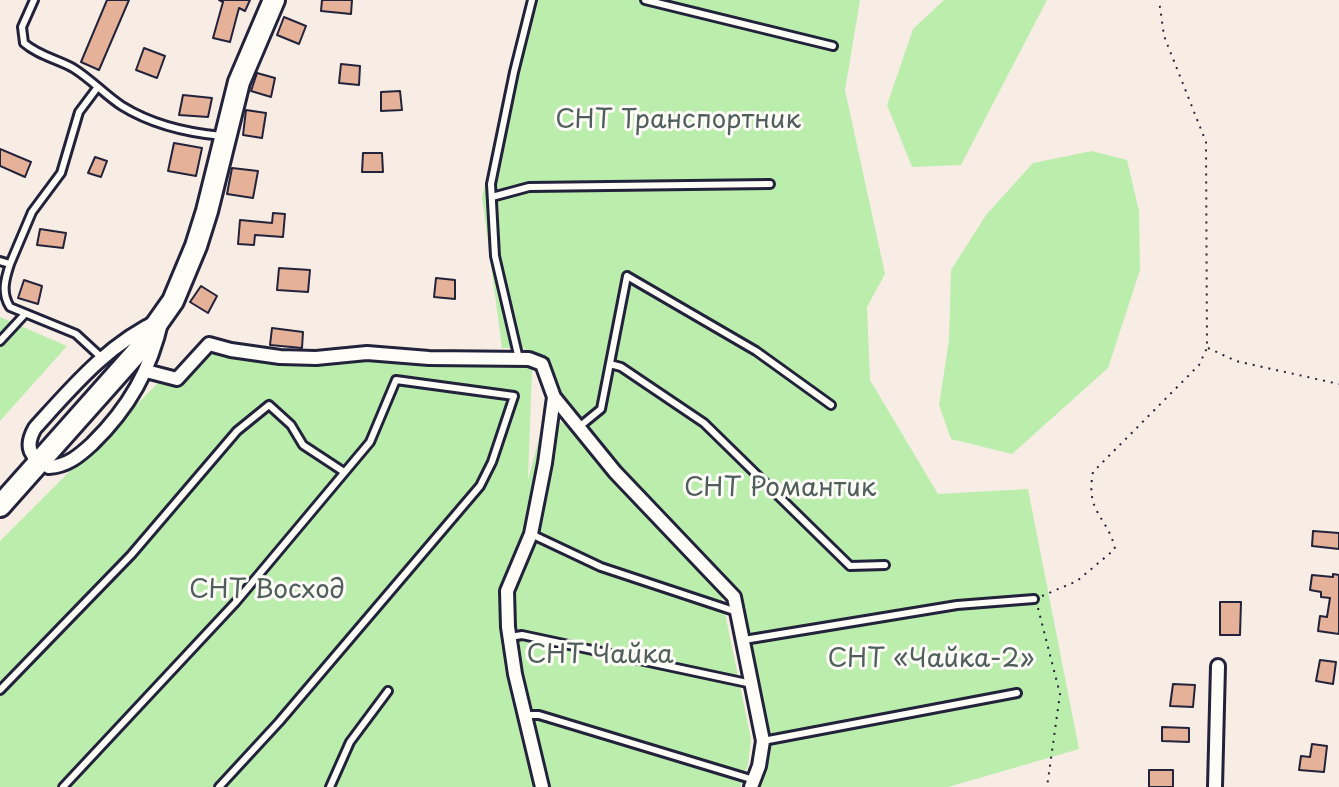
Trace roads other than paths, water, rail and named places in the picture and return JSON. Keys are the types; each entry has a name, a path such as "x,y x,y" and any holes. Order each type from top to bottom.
{"main road":[{"path":"0,506 137,352 162,319 185,277 239,82 274,0"}],"street":[{"path":"162,319 156,349 146,371 109,427 71,461 57,467 39,463 28,447 35,428 102,358 162,319"},
{"path":"146,371 177,379 209,344 231,350 304,358 367,353 429,358 529,359 542,364 554,397 615,472 734,597 763,741 753,783"},
{"path":"542,787 515,674 507,591 531,534 554,397"},
{"path":"1215,787 1218,666"}],"lane":[{"path":"34,0 22,27 24,43 34,51 74,69 124,107 146,118 200,134 224,137"},
{"path":"519,359 495,256 491,184 532,0"},
{"path":"645,0 833,46"},
{"path":"10,307 4,298 10,264 32,212 61,173 79,112 97,88"},
{"path":"492,197 529,187 770,184"},
{"path":"0,261 10,264"},
{"path":"579,427 601,409 627,276 756,351 831,405"},
{"path":"0,308 10,307 76,334 102,358"},
{"path":"0,341 25,314"},
{"path":"610,364 621,367 704,423 850,566 885,565"},
{"path":"63,787 235,603 370,442 396,380 514,396 492,462 480,486 317,678 219,787"},
{"path":"0,690 131,555 237,431 269,405 291,425 303,445 344,472"},
{"path":"531,534 601,567 738,612"},
{"path":"744,640 957,605 1034,599"},
{"path":"510,637 522,635 752,684"},
{"path":"330,787 350,742 388,691"},
{"path":"763,741 1017,693"},
{"path":"526,715 539,715 753,783"}],"park label":[{"name":"СНТ Транспортник","path":"678,121"},
{"name":"СНТ Романтик","path":"780,489"},
{"name":"СНТ Восход","path":"267,591"},
{"name":"СНТ Чайка","path":"600,656"},
{"name":"СНТ «Чайка-2»","path":"931,660"}]}
